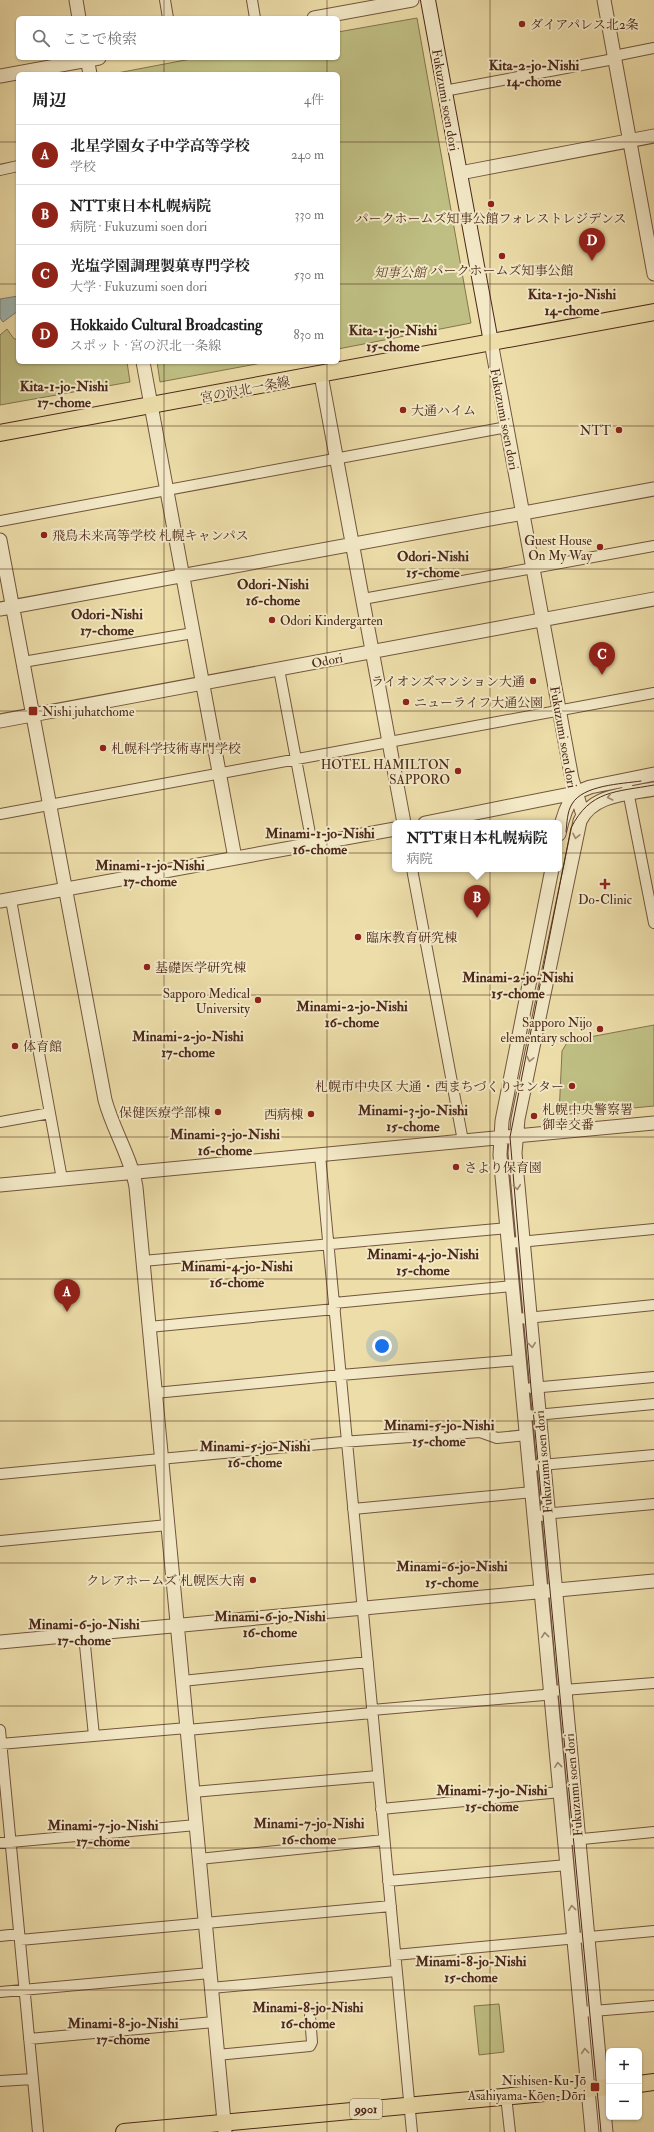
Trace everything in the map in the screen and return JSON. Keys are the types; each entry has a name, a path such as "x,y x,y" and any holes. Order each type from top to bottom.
{"main road":[{"name":"Fukuzumi soen dori","path":"428,0 491,342"},
{"name":"宮の沢北一条線","path":"0,433 151,407 654,312"},
{"path":"642,2084 654,2082"},
{"name":"9901","path":"124,2132 224,2127 409,2105 599,2087"}],"street":[{"path":"76,0 79,16"},
{"path":"165,0 168,16"},
{"path":"252,0 255,16"},
{"path":"325,16 412,0"},
{"path":"604,0 654,274"},
{"path":"444,91 614,58 654,48"},
{"path":"21,72 86,60"},
{"path":"90,72 91,60"},
{"path":"0,76 16,73"},
{"path":"460,172 654,136"},
{"path":"0,170 16,166"},
{"name":"Fukuzumi soen dori","path":"491,342 575,793 565,810 562,822"},
{"path":"143,364 235,858"},
{"path":"321,375 403,820"},
{"path":"0,521 507,427"},
{"path":"6,608 522,512 654,489"},
{"path":"0,540 6,608 23,662 105,1100 113,1125 133,1172 143,1261 224,2127"},
{"path":"362,599 654,546"},
{"name":"Odori","path":"0,721 654,599"},
{"path":"23,662 193,633"},
{"path":"279,670 312,844"},
{"path":"0,814 654,693"},
{"path":"440,820 575,793 590,786 654,774"},
{"path":"625,779 654,923"},
{"path":"575,793 595,803 610,797 654,789"},
{"path":"575,793 583,815"},
{"name":"Fukuzumi soen dori","path":"595,803 583,815 578,827 519,1111 515,1153 516,1242 514,1286 523,1318 536,1388 532,1416 527,1435 536,1465 533,1492 542,1516 541,1592 558,1691 588,2012 606,2132"},
{"path":"62,1179 50,1113 4,899 392,830"},
{"path":"413,872 463,1141"},
{"name":"Fukuzumi soen dori","path":"551,872 502,1121 500,1154 508,1228 516,1242 523,1318 520,1360 523,1389 532,1416 542,1516 555,1590 561,1792 572,1840 568,1865 581,1937"},
{"path":"0,1122 50,1113"},
{"path":"0,1185 654,1123"},
{"path":"320,1155 412,2132"},
{"path":"143,1261 508,1228"},
{"path":"516,1242 654,1229"},
{"path":"149,1327 514,1286"},
{"path":"523,1318 654,1305"},
{"path":"155,1393 520,1360"},
{"path":"523,1389 654,1377"},
{"path":"532,1416 654,1404"},
{"path":"0,1474 161,1458 480,1432 497,1438 527,1435"},
{"path":"536,1465 654,1455"},
{"path":"353,1509 533,1492"},
{"path":"542,1516 554,1513 654,1504"},
{"path":"0,1540 168,1525"},
{"path":"0,1642 654,1581"},
{"path":"84,1634 94,1736"},
{"path":"182,1681 368,1662"},
{"path":"1,1744 372,1712 544,1695 558,1691 654,1683"},
{"path":"0,1730 5,1843 19,1937 38,2132"},
{"path":"193,1792 378,1776"},
{"path":"381,1809 561,1792"},
{"path":"5,1843 196,1825"},
{"path":"572,1840 654,1832"},
{"path":"199,1859 384,1840"},
{"path":"388,1881 568,1865"},
{"path":"0,1936 19,1937 205,1923 391,1906"},
{"path":"395,1955 654,1931"},
{"path":"211,1988 396,1971"},
{"path":"0,1992 210,1973"},
{"path":"588,2012 654,2006"},
{"path":"218,2055 310,2046 312,2042 310,2016"},
{"path":"29,2039 214,2022"},
{"path":"0,2081 33,2078"},
{"name":"Fukuzumi soen dori","path":"592,2132 599,2087"},
{"path":"506,2096 510,2132"}],"green space":[{"name":"知事公館","path":"417,18 471,323 340,349 340,72 122,72 186,60 340,60 340,32"},
{"path":"7,329 14,339 16,339 16,364 127,364 130,382 0,405 0,335"},
{"path":"157,364 256,364 160,382"},
{"path":"654,1025 654,1106 559,1115 562,1051 568,1041"},
{"path":"499,2004 504,2052 479,2055 474,2006"}],"water":[{"path":"16,296 16,312 3,322 0,318 0,299"}],"tram line":[{"path":"566,832 569,810 577,798 593,789 603,786 641,781"},
{"path":"601,2132 531,1388 510,1137 571,828 578,816 587,806 605,795 654,785"}],"place":[{"name":"ダイアパレス北2条","path":"522,24"},
{"name":"パークホームズ知事公館フォレストレジデンス","path":"491,204"},
{"name":"パークホームズ知事公館","path":"502,256"},
{"name":"Hokkaido Cultural Broadcasting","path":"592,261"},
{"name":"大通ハイム","path":"403,410"},
{"name":"NTT","path":"619,430"},
{"name":"飛鳥未来高等学校 札幌キャンパス","path":"44,535"},
{"name":"Guest House On My Way","path":"600,547"},
{"name":"Odori Kindergarten","path":"272,620"},
{"name":"光塩学園調理製菓専門学校","path":"602,675"},
{"name":"ライオンズマンション大通","path":"533,681"},
{"name":"ニューライフ大通公園","path":"406,702"},
{"name":"Nishi juhatchome","path":"33,711"},
{"name":"札幌科学技術専門学校","path":"103,748"},
{"name":"HOTEL HAMILTON SAPPORO","path":"458,771"},
{"name":"Do-Clinic","path":"605,884"},
{"name":"NTT東日本札幌病院","path":"477,918"},
{"name":"臨床教育研究棟","path":"358,937"},
{"name":"基礎医学研究棟","path":"147,967"},
{"name":"Sapporo Medical University","path":"258,1000"},
{"name":"Sapporo Nijo elementary school","path":"600,1029"},
{"name":"体育館","path":"15,1046"},
{"name":"札幌市中央区 大通・西まちづくりセンター","path":"572,1086"},
{"name":"保健医療学部棟","path":"218,1112"},
{"name":"西病棟","path":"311,1114"},
{"name":"札幌中央警察署 御幸交番","path":"534,1116"},
{"name":"さより保育園","path":"456,1167"},
{"name":"北星学園女子中学高等学校","path":"67,1312"},
{"name":"クレアホームズ 札幌医大南","path":"253,1580"},
{"name":"Nishisen-Ku-Jō Asahiyama-Kōen-Dōri","path":"595,2087"}],"district":[{"name":"Kita-2-jo-Nishi 14-chome","path":"534,74"},
{"name":"Kita-1-jo-Nishi 14-chome","path":"572,302"},
{"name":"Kita-1-jo-Nishi 15-chome","path":"393,338"},
{"name":"Kita-1-jo-Nishi 17-chome","path":"64,394"},
{"name":"Odori-Nishi 15-chome","path":"433,564"},
{"name":"Odori-Nishi 16-chome","path":"273,592"},
{"name":"Odori-Nishi 17-chome","path":"107,622"},
{"name":"Minami-1-jo-Nishi 16-chome","path":"320,842"},
{"name":"Minami-1-jo-Nishi 17-chome","path":"150,874"},
{"name":"Minami-2-jo-Nishi 15-chome","path":"518,986"},
{"name":"Minami-2-jo-Nishi 16-chome","path":"352,1014"},
{"name":"Minami-2-jo-Nishi 17-chome","path":"188,1044"},
{"name":"Minami-3-jo-Nishi 15-chome","path":"413,1118"},
{"name":"Minami-3-jo-Nishi 16-chome","path":"225,1142"},
{"name":"Minami-4-jo-Nishi 15-chome","path":"423,1262"},
{"name":"Minami-4-jo-Nishi 16-chome","path":"237,1274"},
{"name":"Minami-5-jo-Nishi 15-chome","path":"439,1434"},
{"name":"Minami-5-jo-Nishi 16-chome","path":"255,1454"},
{"name":"Minami-6-jo-Nishi 15-chome","path":"452,1574"},
{"name":"Minami-6-jo-Nishi 16-chome","path":"270,1624"},
{"name":"Minami-6-jo-Nishi 17-chome","path":"84,1632"},
{"name":"Minami-7-jo-Nishi 15-chome","path":"492,1798"},
{"name":"Minami-7-jo-Nishi 16-chome","path":"309,1832"},
{"name":"Minami-7-jo-Nishi 17-chome","path":"103,1834"},
{"name":"Minami-8-jo-Nishi 15-chome","path":"471,1970"},
{"name":"Minami-8-jo-Nishi 16-chome","path":"308,2016"},
{"name":"Minami-8-jo-Nishi 17-chome","path":"123,2032"}]}
